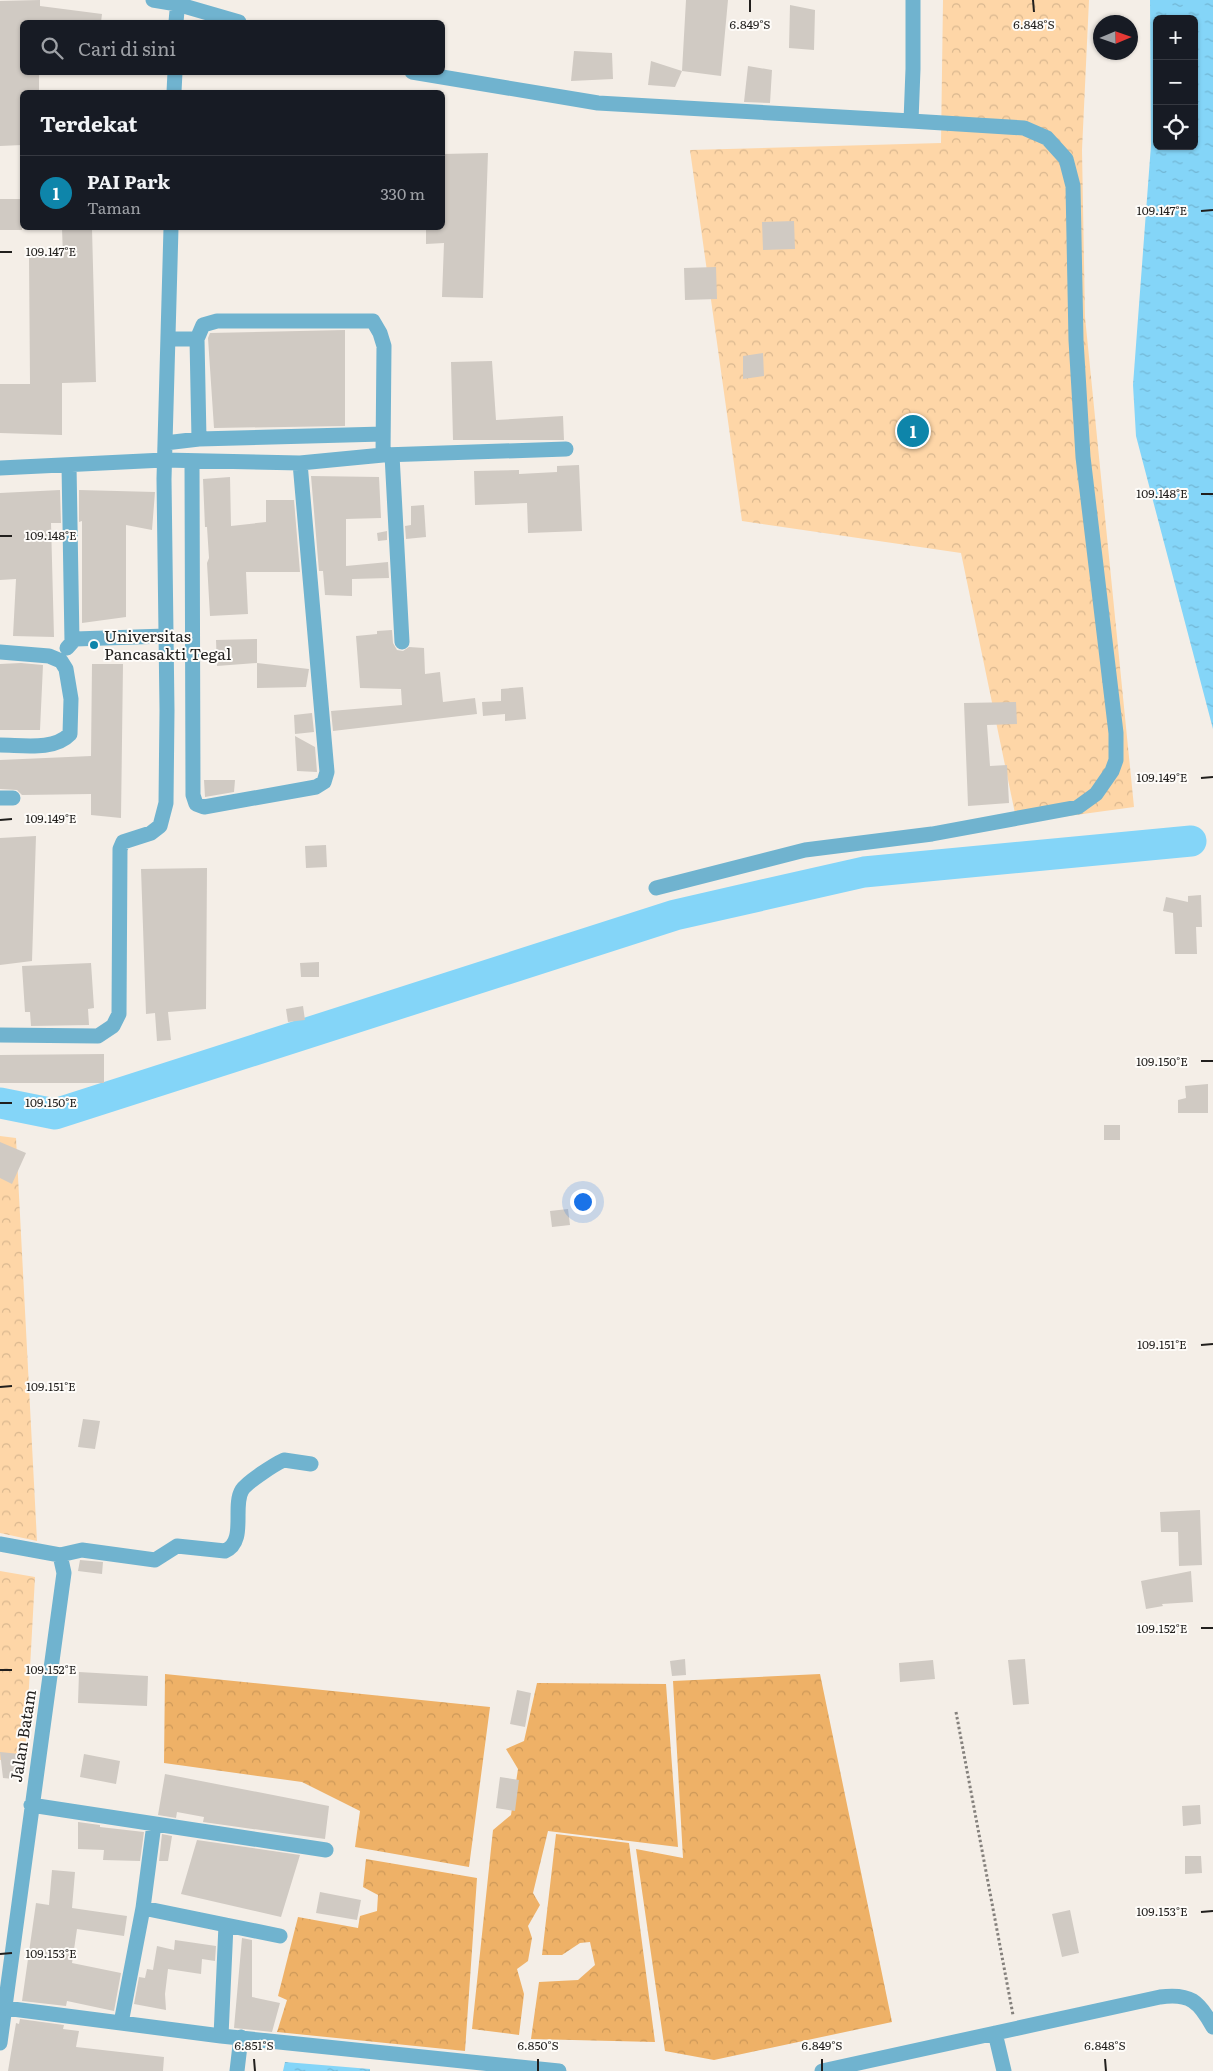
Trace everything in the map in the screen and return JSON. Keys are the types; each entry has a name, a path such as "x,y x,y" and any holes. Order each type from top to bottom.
{"street":[{"path":"153,0 177,2 233,20"},
{"path":"911,120 913,68 912,0"},
{"path":"176,20 177,2"},
{"path":"174,90 175,75"},
{"path":"430,75 598,103 1024,128 1047,138 1066,159 1074,186 1076,340 1083,457 1116,733 1116,760 1105,784 1087,802 1062,812 932,834 805,850 656,888"},
{"path":"0,1035 98,1036 113,1026 119,1014 120,849 123,842 151,833 160,826 166,803 168,710 164,460 171,230"},
{"path":"199,439 196,339 203,325 218,321 373,321 380,333 384,346 383,434 388,455 402,642"},
{"path":"168,339 196,339"},
{"path":"165,443 199,439 383,434"},
{"path":"0,468 164,460 300,463 388,455 566,449"},
{"path":"192,462 193,795 196,804 204,807 316,787 324,782 327,772 300,463"},
{"path":"69,465 72,642"},
{"path":"61,661 75,639 166,636"},
{"path":"0,652 49,656 61,661 66,670 71,699 70,734 64,740 48,745 0,745"},
{"path":"0,1544 60,1555 82,1550 155,1560 176,1546 225,1551 230,1549 236,1541 240,1494 244,1487 284,1460 311,1464"},
{"name":"Jalan Batam","path":"0,2043 31,1806 64,1587 63,1564 60,1555"},
{"path":"31,1806 326,1850"},
{"path":"122,2023 143,1908 154,1824"},
{"path":"143,1908 280,1936"},
{"path":"221,2036 226,1924"},
{"path":"822,2071 1175,1995 1190,1998 1203,2008 1213,2027"},
{"path":"5,2008 221,2036 556,2071"},
{"path":"995,2033 1004,2071"},
{"path":"238,2071 241,2037"}],"path":[{"path":"956,1712 1016,2028"}],"green space":[{"path":"943,0 1089,0 1082,150 1085,317 1134,807 1017,823 961,553 742,521 690,150 941,143"},
{"path":"0,1136 16,1138 37,1541 0,1533"},
{"path":"0,1571 35,1577 25,1759 0,1760"},
{"path":"165,1674 490,1707 469,1867 355,1847 360,1811 302,1782 164,1763"},
{"path":"820,1674 892,2022 714,2060 665,2051 636,1849 683,1858 673,1681"},
{"path":"537,1683 666,1684 678,1847 548,1831 533,1893 540,1905 528,1926 532,1938 528,1961 517,1969 524,1994 519,2035 472,2029 493,1830 511,1815 518,1769 506,1749 524,1741"},
{"path":"556,1834 629,1843 655,2042 531,2039 539,1982 578,1980 595,1965 590,1942 580,1943 562,1955 542,1955"},
{"path":"366,1859 477,1878 465,2051 277,2032 287,2000 278,1996 298,1917 358,1928 360,1916 377,1911 378,1895 363,1887"}],"water":[{"path":"1150,0 1213,0 1213,729 1136,436 1133,385 1151,145"},
{"path":"285,2062 370,2069 370,2071 283,2071"}],"building":[{"path":"40,0 40,6 102,14 101,20 20,20 20,75 39,75 39,90 20,90 20,145 0,146 0,1"},
{"path":"686,0 728,0 721,76 682,71"},
{"path":"790,5 815,10 814,50 789,48"},
{"path":"574,51 612,53 613,79 571,81"},
{"path":"651,61 682,71 675,87 648,85"},
{"path":"748,66 772,70 770,103 744,102"},
{"path":"488,153 483,298 442,297 444,243 426,244 426,230 445,230 445,154"},
{"path":"0,199 20,199 20,230 0,230"},
{"path":"794,221 795,249 763,250 762,222"},
{"path":"62,230 92,230 96,382 62,383 62,435 0,433 0,384 30,384 29,257 63,257"},
{"path":"716,267 717,299 685,300 684,268"},
{"path":"345,330 345,426 214,428 208,338 210,333"},
{"path":"763,353 764,376 743,379 743,356"},
{"path":"492,361 496,420 563,416 564,440 453,440 451,362"},
{"path":"579,465 582,531 528,533 527,503 475,505 474,471 519,470 519,474 557,472 557,466"},
{"path":"311,476 379,477 381,518 346,519 346,566 388,562 389,578 352,579 352,596 325,595 323,571 319,571"},
{"path":"230,477 231,526 266,522 266,500 294,500 300,572 246,572 248,614 210,616 207,563 209,558 207,527 205,527 203,479"},
{"path":"60,490 61,523 51,523 54,637 13,636 16,579 0,580 0,493"},
{"path":"79,490 155,492 152,530 126,525 126,617 82,623 82,521 79,522"},
{"path":"424,505 426,537 406,539 405,526 411,525 411,506"},
{"path":"387,531 387,540 378,541 377,533"},
{"path":"392,630 393,643 397,650 403,651 409,647 424,648 425,674 440,672 443,702 475,698 477,714 333,731 331,711 402,705 401,689 360,688 356,636"},
{"path":"257,639 257,663 217,666 216,640"},
{"path":"257,663 309,669 306,687 257,688"},
{"path":"0,664 43,665 40,730 0,730"},
{"path":"92,664 123,664 121,818 91,815 91,794 22,795 17,790 0,789 0,760 91,756"},
{"path":"523,687 526,719 505,721 505,714 483,716 482,702 501,701 501,689"},
{"path":"1016,702 1017,724 987,725 990,766 1007,765 1009,803 968,806 964,703"},
{"path":"312,713 314,732 295,734 294,715"},
{"path":"295,736 315,747 317,772 297,771"},
{"path":"204,780 235,780 234,792 205,797"},
{"path":"36,836 32,961 0,965 0,838"},
{"path":"326,845 327,867 306,868 305,846"},
{"path":"207,868 206,1009 168,1012 171,1040 157,1041 155,1013 146,1014 141,869"},
{"path":"1201,895 1202,927 1196,927 1197,954 1175,954 1173,913 1163,911 1166,897 1188,902 1188,896"},
{"path":"319,962 319,977 301,977 300,963"},
{"path":"91,963 94,1008 88,1009 89,1025 31,1026 30,1012 25,1012 22,966"},
{"path":"303,1006 305,1020 288,1022 286,1009"},
{"path":"104,1054 104,1083 0,1083 0,1055"},
{"path":"1208,1084 1208,1113 1178,1113 1178,1100 1186,1098 1185,1086"},
{"path":"1104,1125 1120,1125 1120,1140 1104,1140"},
{"path":"0,1142 26,1153 12,1184 0,1178"},
{"path":"568,1209 570,1225 552,1227 550,1211"},
{"path":"83,1419 100,1421 95,1449 78,1447"},
{"path":"1200,1510 1202,1565 1179,1566 1178,1532 1161,1532 1160,1512"},
{"path":"80,1560 103,1562 102,1574 78,1571"},
{"path":"1191,1571 1193,1602 1162,1604 1163,1606 1146,1609 1141,1581"},
{"path":"685,1659 686,1675 672,1676 670,1661"},
{"path":"1025,1659 1029,1704 1013,1705 1008,1660"},
{"path":"933,1660 935,1679 900,1682 899,1663"},
{"path":"79,1672 148,1676 147,1706 78,1703"},
{"path":"517,1690 531,1693 525,1727 510,1724"},
{"path":"0,1752 20,1754 14,1779 3,1778"},
{"path":"84,1754 120,1761 116,1784 80,1777"},
{"path":"165,1774 329,1806 325,1839 203,1822 204,1817 177,1812 176,1818 158,1815"},
{"path":"500,1777 519,1780 515,1811 496,1808"},
{"path":"1200,1805 1201,1824 1183,1826 1182,1806"},
{"path":"78,1822 100,1825 100,1827 144,1832 140,1861 103,1860 104,1850 78,1849"},
{"path":"162,1834 172,1836 168,1861 159,1861"},
{"path":"197,1840 300,1855 281,1917 181,1894"},
{"path":"1185,1856 1201,1856 1202,1873 1185,1874"},
{"path":"52,1870 75,1872 72,1908 127,1916 124,1936 77,1929 72,1963 121,1973 114,2011 67,2001 66,2006 22,2001 36,1903 49,1905"},
{"path":"320,1892 361,1900 357,1920 316,1913"},
{"path":"1070,1910 1079,1953 1062,1957 1052,1914"},
{"path":"242,1938 252,1940 252,1997 280,2003 272,2032 234,2028"},
{"path":"175,1940 216,1946 215,1961 202,1959 201,1974 168,1969 165,1994 166,2010 134,2004 139,1977 145,1978 147,1969 153,1970 157,1946 174,1950"},
{"path":"20,2019 64,2025 63,2029 79,2031 76,2047 164,2057 163,2071 8,2071 16,2023 19,2024"}],"waterway":[{"path":"0,1103 55,1114 675,915 864,872 1191,841"}],"place":[{"name":"PAI Park","path":"913,431"},
{"name":"Universitas Pancasakti Tegal","path":"94,645"}]}
